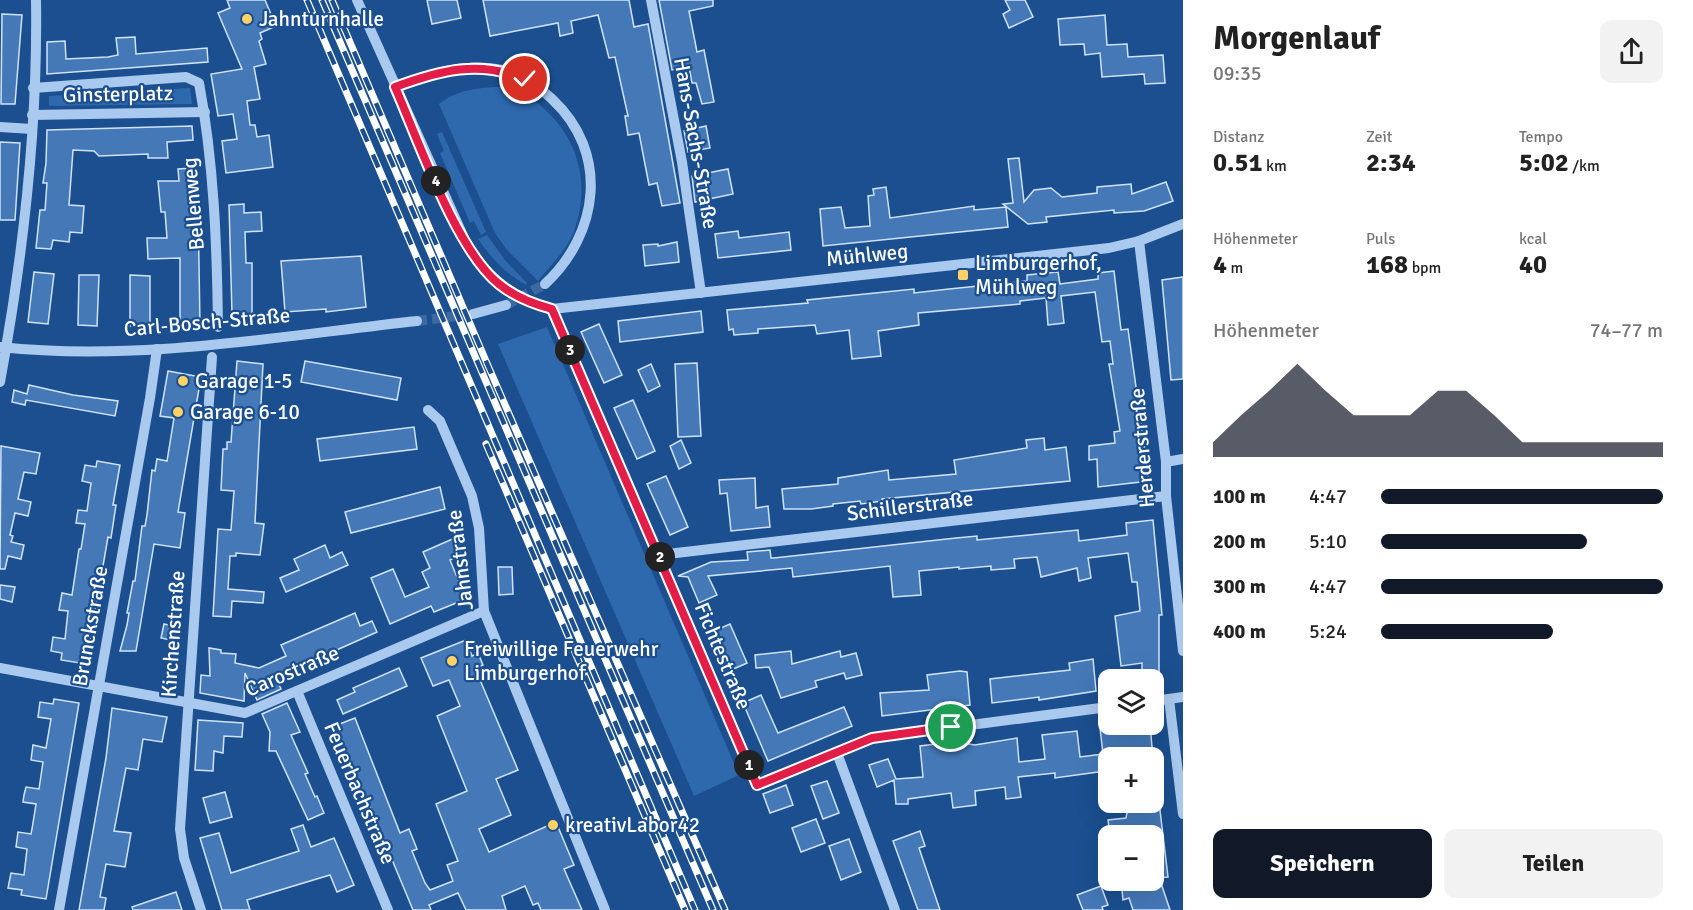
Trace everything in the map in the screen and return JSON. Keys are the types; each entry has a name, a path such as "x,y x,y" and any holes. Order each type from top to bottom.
{"street":[{"path":"0,382 3,347 17,279 32,129 36,0"},
{"path":"357,0 469,249 497,283 534,304 552,309"},
{"name":"Hans-Sachs-Straße","path":"651,0 682,162 701,293"},
{"path":"395,87 464,68 502,70 525,79 561,107 575,127 583,146 589,170 591,194 581,238 570,257 545,284"},
{"name":"Ginsterplatz","path":"33,88 186,77 196,80"},
{"name":"Bellenweg","path":"196,80 200,83 205,112 217,257 218,327"},
{"name":"Ginsterplatz","path":"32,116 205,112"},
{"path":"0,127 32,129"},
{"name":"Mühlweg","path":"552,309 1109,248 1139,241 1183,224"},
{"name":"Herderstraße","path":"1139,241 1166,462 1166,496 1183,651"},
{"path":"473,314 506,305"},
{"name":"Fichtestraße","path":"552,309 757,785 837,753"},
{"name":"Carl-Bosch-Straße","path":"3,347 92,351 157,349 417,321"},
{"name":"Brunckstraße","path":"59,910 157,349"},
{"name":"Kirchenstraße","path":"201,910 184,858 180,829 212,357"},
{"name":"Jahnstraße","path":"428,410 440,422 472,496 479,528 484,611 605,910"},
{"path":"1166,462 1183,459"},
{"name":"Schillerstraße","path":"659,555 1166,496"},
{"name":"Carostraße","path":"0,668 245,713 484,611"},
{"name":"Feuerbachstraße","path":"297,691 388,910"},
{"path":"1164,700 1183,697"},
{"path":"1169,699 1183,814"},
{"path":"895,910 837,753 872,738 1098,707"}],"shaded area":[{"path":"508,86 545,110 560,126 571,144 578,163 581,184 580,206 575,228 569,242 538,281 507,250 495,233 439,104 463,92"},
{"path":"190,88 192,104 49,106 49,96"},
{"path":"442,132 486,232 481,235 474,221 470,223 440,153 444,151 437,134"},
{"path":"487,235 505,260 527,283 526,285 499,265 488,253 478,239"},
{"path":"547,327 739,775 694,796 498,344"}],"building":[{"path":"227,0 265,0 276,26 260,33 262,39 259,41 266,64 254,67 260,99 247,101 250,125 255,125 257,137 269,135 273,167 226,173 222,141 237,139 233,114 218,116 211,74 242,69 218,13 230,8"},
{"path":"427,0 457,0 461,18 432,24"},
{"path":"483,0 629,0 634,27 648,24 680,203 662,206 657,183 649,185 639,133 628,135 625,116 628,116 615,57 609,58 598,15 571,21 573,33 560,36 558,23 490,36"},
{"path":"659,0 713,0 713,6 689,11 697,52 704,50 714,102 702,104 696,83 692,83 689,67 672,70"},
{"path":"1005,0 1025,0 1033,17 1009,28 1003,14 1010,10"},
{"path":"2,14 22,15 15,104 1,104"},
{"path":"1105,15 1107,45 1127,44 1128,57 1163,55 1165,83 1145,84 1144,74 1102,77 1100,53 1085,55 1084,44 1060,45 1058,19"},
{"path":"135,37 136,54 207,48 208,62 47,74 47,42 65,41 66,59 108,57 118,55 116,38"},
{"path":"192,126 193,140 167,142 168,158 148,158 148,154 99,156 94,151 73,150 69,205 84,206 82,233 70,232 69,242 53,240 51,249 36,248 40,210 45,210 47,183 43,183 47,130"},
{"path":"706,126 710,148 688,152 684,131"},
{"path":"0,142 20,143 15,220 0,220"},
{"path":"1019,158 1024,202 1034,190 1051,188 1062,197 1097,193 1097,187 1131,184 1132,194 1166,182 1173,201 1144,211 1114,213 1114,210 1046,217 1047,222 1028,224 1003,204 1013,203 1008,159"},
{"path":"192,168 193,190 197,190 198,203 200,326 180,326 180,258 148,259 147,238 167,238 165,212 161,212 158,181 179,181 178,169"},
{"path":"728,169 733,194 695,202 692,176"},
{"path":"886,187 890,218 974,206 974,210 1006,207 1008,227 823,246 820,209 841,207 845,228 870,226 868,196 874,195 873,189"},
{"path":"244,204 244,213 261,212 262,231 245,232 246,263 252,263 252,314 232,314 229,205"},
{"path":"738,231 739,238 789,232 791,250 718,258 715,234"},
{"path":"677,242 679,262 645,266 643,245 658,244 658,246"},
{"path":"361,256 366,307 326,312 326,309 285,312 281,261"},
{"path":"1114,271 1121,330 1128,329 1149,481 1098,487 1097,459 1089,460 1089,446 1115,443 1114,432 1120,431 1109,364 1113,364 1110,341 1102,342 1095,292 1061,296 1064,323 1048,325 1046,298 1020,301 1020,304 918,313 919,325 878,331 881,356 852,359 849,330 817,334 815,325 758,329 758,333 734,335 733,329 729,330 727,310 808,303 807,300 914,289 914,293 1027,281 1027,275 1058,272 1060,284 1098,279 1098,273"},
{"path":"34,272 54,274 48,324 28,322"},
{"path":"79,275 99,275 97,326 78,325"},
{"path":"130,275 150,276 150,326 130,326"},
{"path":"1183,277 1183,379 1171,380 1162,280"},
{"path":"701,311 703,332 620,342 618,321"},
{"path":"599,324 622,375 604,383 581,332"},
{"path":"237,361 263,364 255,523 264,524 260,555 236,553 236,556 230,556 228,589 264,592 263,603 232,601 231,617 213,616 218,529 231,530 234,491 221,490 223,449 227,449 227,442 231,442"},
{"path":"305,361 401,378 397,400 301,382"},
{"path":"697,363 701,436 678,437 675,364"},
{"path":"651,364 660,386 648,392 638,370"},
{"path":"168,371 201,377 178,512 185,513 180,548 154,544 136,651 120,651 127,625 133,581 135,581 142,526 145,526 147,515 152,470 155,471 157,459 167,461 174,418 160,416"},
{"path":"29,385 73,395 118,401 115,416 26,400 25,405 12,402 14,390 27,394"},
{"path":"633,400 655,451 637,459 614,408"},
{"path":"414,427 417,449 320,461 317,439"},
{"path":"1044,438 1045,450 1066,447 1070,481 882,499 882,501 861,504 860,501 811,509 784,509 782,489 838,484 838,478 888,470 889,480 956,474 954,460 1027,448 1026,440"},
{"path":"681,440 691,463 679,469 670,446"},
{"path":"1,446 40,453 36,474 24,472 18,499 31,502 28,516 15,513 10,535 13,536 11,542 24,545 21,559 8,556 5,569 0,569"},
{"path":"97,461 120,465 113,505 116,505 111,538 108,537 86,664 61,660 62,653 51,651 53,637 65,639 68,611 59,610 62,593 72,595 85,524 76,523 78,510 87,511 91,483 82,481 85,465 96,467"},
{"path":"666,476 688,527 670,535 647,484"},
{"path":"755,478 756,508 768,506 770,527 731,531 727,493 720,494 719,480"},
{"path":"440,487 445,509 351,533 345,512"},
{"path":"1153,520 1162,615 1159,615 1159,669 1142,669 1142,663 1121,666 1115,616 1140,611 1137,582 1132,582 1128,553 1088,558 1091,578 1079,581 1077,568 1041,577 1037,557 1014,559 1015,568 991,570 991,566 959,569 959,567 919,571 921,595 893,597 890,566 793,577 792,568 708,576 717,595 699,603 688,577 678,576 711,562 748,560 747,552 770,550 771,558 774,558 977,536 977,540 1078,530 1079,541 1127,535 1126,523"},
{"path":"457,537 465,553 450,560 466,599 434,612 431,606 390,624 371,578 393,569 405,597 429,587 422,572 430,568 423,552"},
{"path":"325,545 330,558 342,552 348,565 286,592 280,578 299,570 294,559"},
{"path":"498,567 512,567 513,594 499,595"},
{"path":"0,585 15,587 12,602 0,599"},
{"path":"355,613 360,626 372,621 377,632 276,677 281,689 257,700 245,673 244,701 200,693 201,675 210,676 209,648 221,650 221,653 236,654 235,663 259,668 286,656 281,645"},
{"path":"164,624 179,627 176,641 161,638"},
{"path":"730,624 747,663 729,671 712,632"},
{"path":"466,640 472,656 478,653 483,665 475,668 518,770 496,779 511,815 479,829 489,852 556,822 574,865 564,869 582,910 541,910 538,903 533,905 525,886 502,896 506,910 466,910 458,893 429,905 431,910 413,910 368,802 364,804 332,727 355,718 400,833 409,829 417,849 412,851 425,883 430,890 453,881 447,865 458,861 436,804 467,791 437,716 460,706 449,680 433,686 421,658"},
{"path":"791,651 792,664 840,651 841,657 856,653 862,675 846,679 844,673 815,681 817,687 781,698 769,667 756,668 755,655"},
{"path":"1093,659 1096,691 1039,700 1039,697 992,703 990,679 1070,670 1069,663"},
{"path":"399,668 407,686 343,714 337,700 355,692 353,688"},
{"path":"967,672 970,705 882,716 880,693 929,690 927,675"},
{"path":"761,695 778,733 844,707 852,726 768,761 743,703"},
{"path":"54,699 79,703 46,899 21,895 22,890 8,888 11,873 24,875 27,849 16,847 18,832 31,834 36,804 23,802 26,787 39,789 43,762 31,760 33,745 46,748 51,719 38,717 40,702 53,704"},
{"path":"287,703 300,732 291,735 308,773 305,774 324,813 308,820 276,751 269,751 270,732 262,714"},
{"path":"112,708 167,717 162,742 143,739 138,770 126,768 114,831 131,833 125,867 106,864 100,897 106,898 104,910 79,910 106,758"},
{"path":"198,720 243,723 242,737 224,736 223,753 214,751 213,771 195,770"},
{"path":"1077,731 1080,757 1098,755 1098,772 1055,778 1055,773 1018,777 1021,797 1006,799 1005,787 975,791 976,805 953,808 951,793 908,799 908,804 896,804 894,780 877,787 869,765 888,759 896,779 923,777 920,746 969,740 969,744 975,745 1017,738 1019,762 1045,759 1042,735"},
{"path":"1101,735 1151,735 1152,747 1102,747"},
{"path":"827,781 839,813 823,819 811,786"},
{"path":"786,785 793,805 770,813 763,794"},
{"path":"225,792 232,817 210,823 203,798"},
{"path":"1127,813 1160,813 1162,825 1109,825 1108,820 1126,818"},
{"path":"816,819 825,843 801,852 792,828"},
{"path":"303,825 311,847 334,838 354,885 337,892 330,875 247,900 250,910 222,910 200,838 219,833 231,873 299,851 291,829"},
{"path":"920,831 925,846 919,848 940,910 918,910 893,841"},
{"path":"849,839 861,872 841,880 829,846"},
{"path":"1164,844 1168,877 1164,877"},
{"path":"1098,887 1098,891 1103,891 1108,905 1102,907 1103,910 1083,910 1077,895"},
{"path":"1122,891 1164,891 1170,910 1133,910 1129,898 1123,900"},
{"path":"176,892 182,910 133,910 132,907"}],"tunnel":[{"path":"506,305 545,284"},
{"path":"417,321 473,314"}],"railway":[{"path":"307,0 695,910"},
{"path":"322,0 713,910"},
{"path":"332,0 725,910"},
{"path":"486,444 685,910"}],"place":[{"name":"Jahnturnhalle","path":"247,19"},
{"name":"Limburgerhof, Mühlweg","path":"963,275"},
{"name":"Garage 1-5","path":"183,381"},
{"name":"Garage 6-10","path":"178,412"},
{"name":"Freiwillige Feuerwehr Limburgerhof","path":"452,661"},
{"name":"kreativLabor42","path":"553,825"}],"route":[{"path":"525,79 502,70 464,68 422,77 395,87 454,221 469,249 497,283 534,304 552,309 757,785 872,738 951,727"}]}
